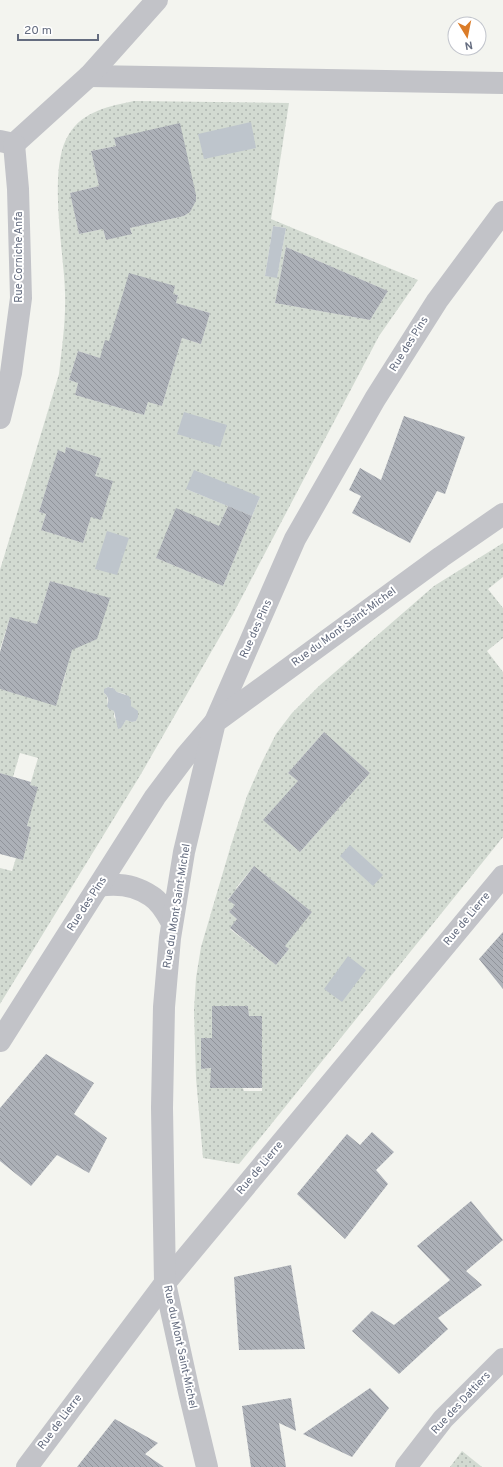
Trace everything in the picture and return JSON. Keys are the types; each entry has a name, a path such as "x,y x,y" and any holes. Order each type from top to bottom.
{"street":[{"path":"7,142 89,76 156,0"},
{"path":"89,76 503,82"},
{"name":"Rue Corniche Anfa","path":"0,418 11,373 21,298 18,189 7,142"},
{"name":"Rue des Pins","path":"0,1041 155,797 185,757 215,722 295,539 375,399 437,301 503,212"},
{"name":"Rue du Mont Saint-Michel","path":"207,1467 165,1283 162,1108 164,1007 172,923 184,852 215,722 441,557 503,514"},
{"name":"Rue de Lierre","path":"27,1467 165,1283 503,876"},
{"path":"99,886 112,884 126,885 152,896 162,907 172,923"},
{"name":"Rue des Dattiers","path":"406,1467 443,1419 503,1359"}],"shaded area":[{"path":"134,101 289,103 271,219 418,280 379,336 233,614 141,774 0,1004 0,868 12,871 16,858 23,860 31,827 27,826 37,787 30,785 38,758 20,753 13,777 0,773 0,689 56,705 66,673 42,665 105,597 50,581 37,624 10,617 0,649 0,570 59,374 64,333 65,302 58,210 59,167 62,149 69,134 75,126 89,115 98,111","holes":["114,138 196,201 190,212 184,216 130,228 132,233 106,240 103,229 79,234 70,193 99,186 91,151 116,146","273,226 286,228 277,277 265,276","286,247 388,291 370,320 275,303","173,294 178,295 176,303 210,313 201,344 182,338 162,406 148,402 144,415 75,395 78,383 69,380 78,351 100,358 121,326","66,447 101,458 95,476 91,517 83,543 41,530 46,514 39,512 58,451 65,453","186,489 260,497 223,586 156,558 177,509 206,556 228,506","111,687 117,692 125,694 131,702 131,706 138,715 136,721 132,722 126,720 124,723 117,721 114,717 114,711 108,708 107,696 104,693 106,688"]},
{"path":"251,122 256,148 204,159 198,134"},
{"path":"273,226 286,228 277,278 265,276"},
{"path":"184,412 227,425 220,447 177,434"},
{"path":"194,470 260,497 252,516 186,489"},
{"path":"107,531 129,538 117,575 95,569"},
{"path":"503,543 503,577 488,589 503,608 503,638 487,651 503,672 503,837 239,1164 203,1158 196,1078 194,1010 196,978 201,947 247,796 276,734 292,713 319,686 434,586","holes":["324,732 370,773 300,852 285,839 298,781 288,773","254,866 312,912 282,944 289,949 276,965 230,929 237,919 229,912 235,905 228,899 233,894 240,891 236,888","212,1006 248,1006 249,1016 262,1016 262,1091 244,1091 243,1088 211,1088 211,1068 201,1069 201,1038 212,1038"]},
{"path":"108,687 129,696 131,706 138,711 136,721 132,722 126,720 121,728 118,729 114,711 109,709 107,706 108,699 104,693 104,689"},
{"path":"350,845 383,875 373,886 340,856"},
{"path":"348,956 366,970 342,1002 324,989"},
{"path":"462,1451 482,1467 450,1467"}],"building":[{"path":"180,123 196,195 196,201 190,212 184,216 130,228 132,234 106,240 103,229 79,234 70,193 99,186 91,151 116,146 114,138"},
{"path":"286,247 388,291 370,320 275,303"},
{"path":"129,273 175,286 173,294 178,295 176,303 210,313 201,344 182,338 162,406 148,402 144,415 75,395 78,383 69,380 78,351 100,358 105,340 109,341"},
{"path":"404,416 465,437 445,494 437,491 410,543 352,513 361,496 349,490 360,468 381,480"},
{"path":"66,447 101,458 95,476 113,481 101,520 91,517 83,543 41,530 46,514 39,512 58,450 65,453"},
{"path":"228,506 252,516 223,586 156,558 176,508 219,526"},
{"path":"50,581 110,598 97,639 72,650 56,706 0,689 0,652 10,617 37,624"},
{"path":"324,732 370,773 300,852 263,820 298,781 288,773"},
{"path":"0,773 31,782 30,785 38,787 27,826 31,827 23,860 0,854"},
{"path":"254,866 312,912 285,946 289,949 276,965 230,928 237,919 229,912 235,905 228,900"},
{"path":"503,932 503,989 479,959"},
{"path":"212,1006 248,1006 249,1016 262,1016 262,1088 210,1088 211,1068 201,1069 201,1038 212,1038"},
{"path":"46,1054 94,1083 74,1114 107,1138 89,1173 57,1155 31,1186 0,1161 0,1108"},
{"path":"372,1132 394,1152 376,1170 388,1184 345,1239 297,1194 347,1134 360,1145"},
{"path":"471,1201 503,1240 466,1271 482,1285 438,1318 448,1329 399,1374 352,1331 372,1311 394,1325 450,1280 417,1246"},
{"path":"291,1265 305,1349 239,1350 234,1277"},
{"path":"370,1388 389,1408 352,1457 303,1434"},
{"path":"291,1398 296,1431 279,1423 286,1467 251,1467 242,1406"},
{"path":"115,1419 158,1443 145,1454 164,1467 77,1467"}]}
